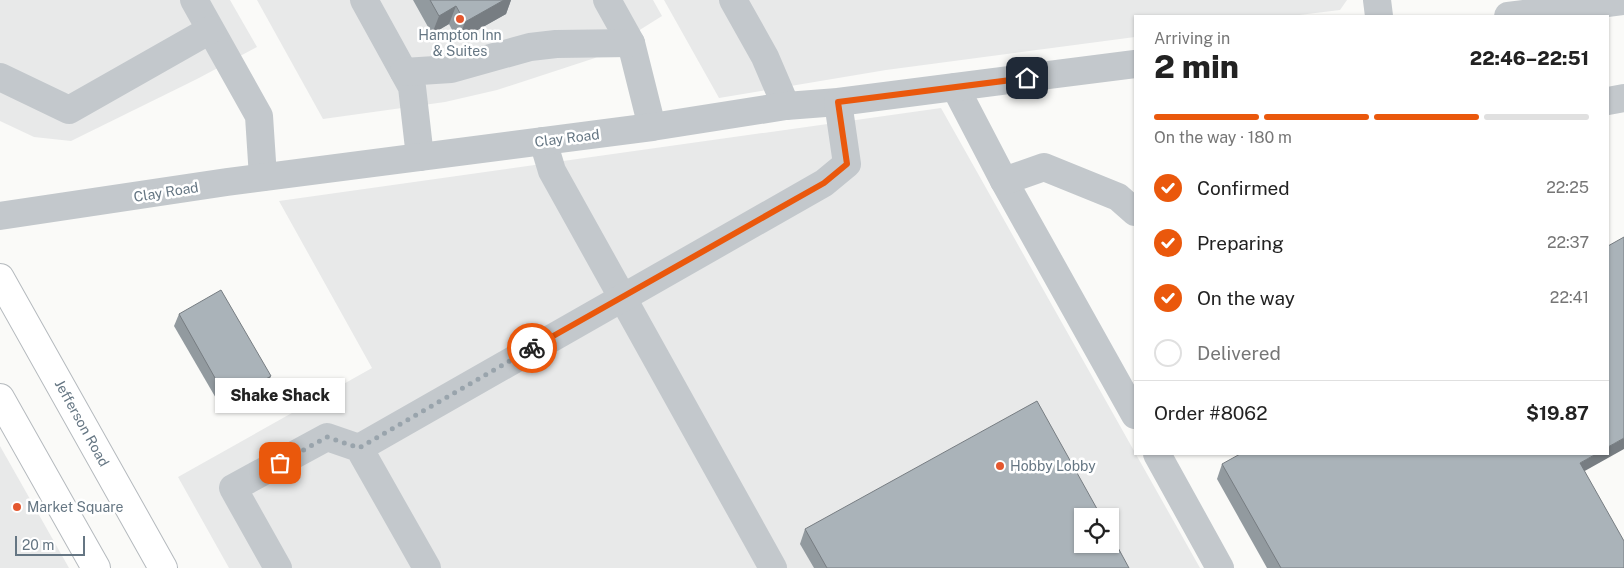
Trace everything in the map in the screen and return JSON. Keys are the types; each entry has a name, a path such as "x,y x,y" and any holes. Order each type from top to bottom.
{"main road":[{"name":"Jefferson Road","path":"0,278 163,568"},
{"path":"0,398 96,568"}],"street":[{"path":"194,0 259,116 263,178"},
{"path":"364,0 412,87 420,157"},
{"path":"607,0 631,43 652,127"},
{"path":"733,0 765,57 786,106"},
{"path":"1377,0 1379,15"},
{"path":"1516,15 1624,1"},
{"path":"0,77 69,110 210,30"},
{"path":"404,72 451,69 530,47 556,44 631,43"},
{"name":"Clay Road","path":"0,216 263,178 652,127 786,106 838,102 1134,64"},
{"path":"954,87 1004,181 1134,413"},
{"path":"1609,101 1624,98"},
{"path":"359,448 824,183 847,164 838,102"},
{"path":"543,141 552,171 773,568"},
{"path":"1004,181 1044,167 1118,197 1134,211"},
{"path":"278,568 233,488 327,437 359,448 427,568"},
{"path":"1157,455 1220,568"}],"shaded area":[{"path":"0,0 230,0 257,47 71,141 34,137 0,121"},
{"path":"257,0 653,0 662,16 595,58 497,90 445,102 323,119"},
{"path":"664,0 1347,0 1340,10 1299,15 1134,15 1134,37 886,70 719,98"},
{"path":"941,108 1134,451 1134,455 1136,455 1200,568 229,568 178,477 372,368 279,201"},
{"name":"Market Square","path":"0,446 69,568 0,568"}],"building":[{"path":"430,0 504,0 465,22 456,6 439,16"},
{"path":"1624,237 1624,438 1609,446 1609,245"},
{"path":"221,290 271,376 228,401 179,314"},
{"name":"Hobby Lobby","path":"1037,401 1097,508 1074,508 1074,553 1119,553 1119,550 1129,568 827,568 805,529"},
{"path":"1238,455 1594,455 1580,463 1624,541 1624,568 1281,568 1222,464"}],"way so far":[{"path":"280,463 327,437 359,448 532,348"}],"place":[{"name":"Hampton Inn & Suites","path":"460,19"},
{"name":"Shake Shack","path":"280,463"},
{"name":"Hobby Lobby","path":"1000,466"},
{"name":"Market Square","path":"17,507"}],"route":[{"path":"532,348 824,183 847,164 838,102 1027,78"}]}
